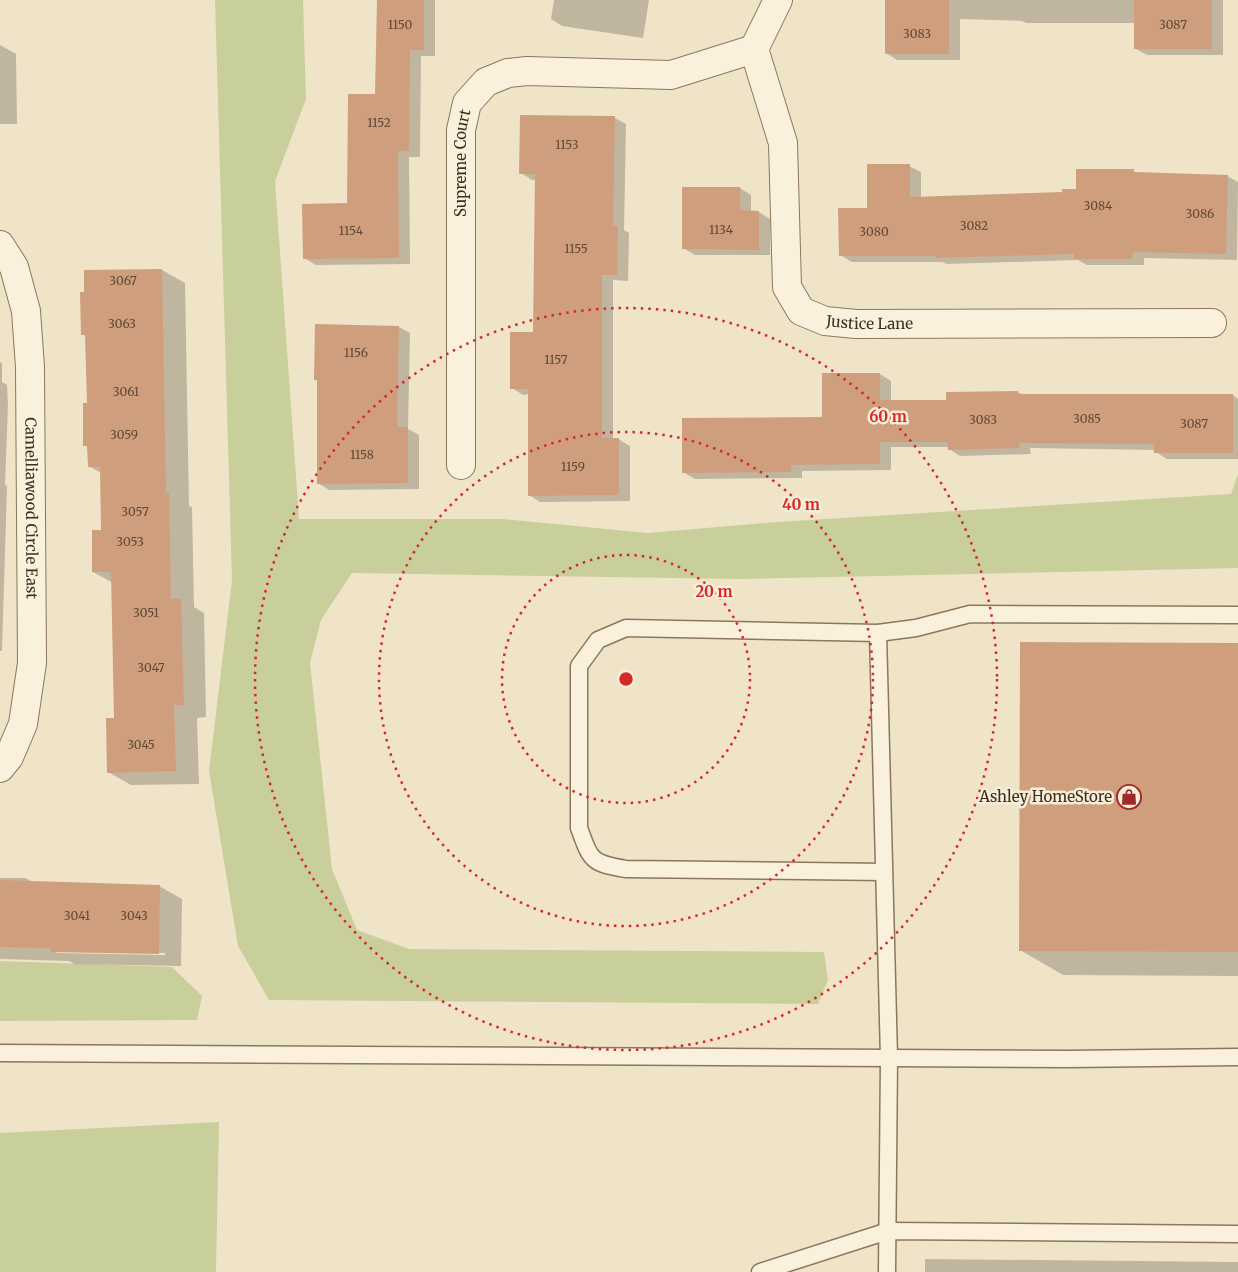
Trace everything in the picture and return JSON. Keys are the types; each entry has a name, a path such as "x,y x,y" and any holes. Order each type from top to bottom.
{"street":[{"path":"754,49 778,0"},
{"name":"Justice Lane","path":"754,49 782,143 787,287 801,311 825,322 856,324 1212,323"},
{"name":"Supreme Court","path":"461,465 461,130 467,104 486,82 508,73 527,70 671,75 754,49"},
{"name":"Camelliawood Circle East","path":"0,246 14,267 26,311 30,367 32,663 23,724 9,757 0,768"}],"lane":[{"path":"884,872 626,869 600,865 588,852 579,828 579,666 598,640 626,628 878,633 916,628 970,614 1238,615"},
{"path":"878,633 890,1058 887,1272"},
{"path":"0,1053 1068,1059 1238,1057"},
{"path":"760,1272 888,1231 1238,1234"}],"green space":[{"path":"215,0 303,0 306,99 275,181 299,519 503,519 648,533 777,522 1231,494 1238,474 1238,568 742,579 352,573 321,620 310,663 332,869 357,930 409,949 824,952 828,980 818,1004 269,1000 238,946 209,771 232,580"},
{"path":"0,961 172,967 202,996 197,1020 0,1021"},
{"path":"219,1122 216,1272 0,1272 0,1133"}],"building":[{"path":"377,0 424,0 424,50 410,50 409,151 398,151 399,258 303,259 302,204 347,203 348,94 375,94"},
{"path":"885,0 949,0 949,54 885,54"},
{"path":"1134,0 1212,0 1212,49 1134,49"},
{"path":"520,115 615,116 613,226 618,226 617,275 602,275 602,438 619,438 619,495 528,496 528,389 510,389 510,332 533,332 535,174 519,174"},
{"path":"867,164 910,164 910,197 1062,192 1062,189 1076,189 1076,169 1134,169 1134,172 1228,175 1226,254 1133,252 1132,259 1074,259 1074,254 935,258 935,256 839,256 838,208 867,208"},
{"path":"682,187 740,187 740,210 759,211 759,250 682,249"},
{"path":"162,269 166,493 169,493 171,599 181,599 184,705 174,705 176,771 107,773 106,718 114,718 111,572 92,572 92,530 101,530 100,467 88,467 87,446 83,446 83,403 87,403 85,335 81,335 80,292 84,292 84,270"},
{"path":"315,324 399,326 397,427 408,427 408,483 317,484 317,380 314,380"},
{"path":"822,373 880,373 880,400 946,400 946,392 1018,391 1018,394 1233,394 1233,453 1154,453 1154,444 1019,443 1020,448 948,450 947,442 880,442 880,464 791,465 791,472 682,473 682,418 822,417"},
{"name":"Ashley HomeStore","path":"1020,642 1238,643 1238,952 1019,951"},
{"path":"0,880 160,885 159,954 51,952 51,948 0,947"}],"place":[{"name":"Ashley HomeStore","path":"1129,797"}]}
